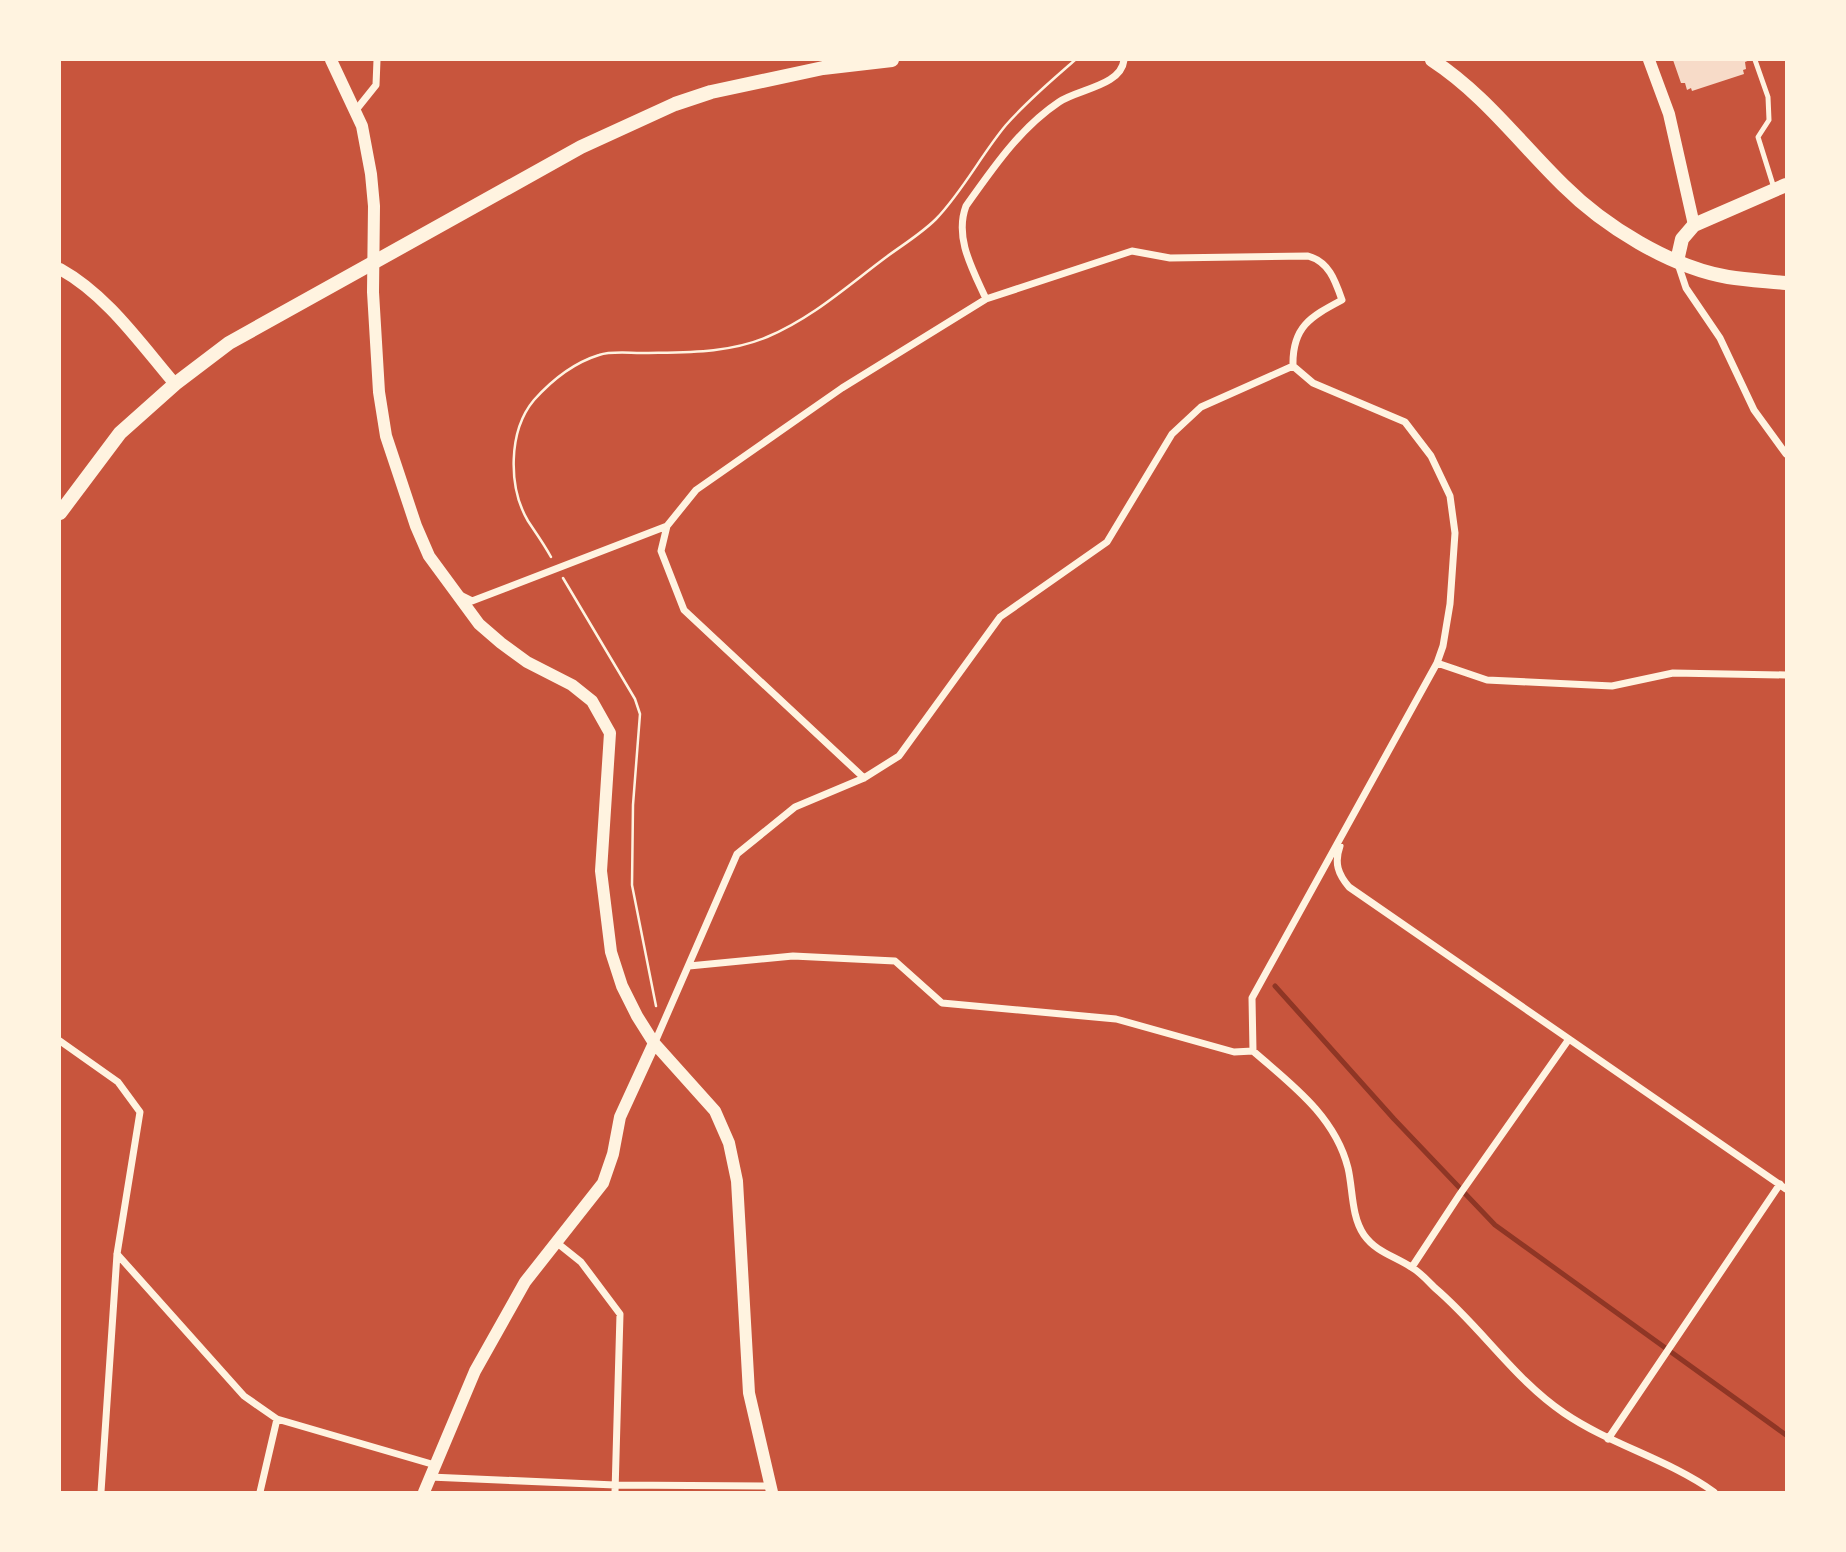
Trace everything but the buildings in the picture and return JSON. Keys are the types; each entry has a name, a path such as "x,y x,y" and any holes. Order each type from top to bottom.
{"main road":[{"path":"60,513 120,433 175,384 229,343 581,147 675,104 723,89 785,75 892,60"},
{"path":"1432,60 1463,82 1493,109 1560,183 1591,210 1632,238 1677,261 1728,276 1787,283"},
{"path":"1677,261 1682,239 1694,225 1781,187"}],"street":[{"path":"117,1254 244,1396 277,1419 432,1471 615,1489 772,1489 749,1393 737,1181 729,1143 715,1111 654,1043 622,986 611,952 601,872 610,733 592,701 572,685 527,662 479,624 429,556 386,436 379,392 372,263 374,206 371,174 362,126 331,60"},
{"path":"356,110 376,85 377,60"},
{"path":"986,299 967,256 962,236 961,219 966,206 1021,135 1059,102 1111,79 1123,66 1124,60"},
{"path":"1649,60 1669,114 1694,225"},
{"path":"864,778 684,610 662,551 667,526 696,490 842,388 986,299 1132,251 1170,258 1308,256 1318,259 1329,269 1342,300 1311,317 1301,328 1293,353 1293,366 1313,383 1405,422 1431,456 1450,496 1455,533 1450,604 1443,646 1437,663 1252,998 1253,1051"},
{"path":"1677,261 1686,288 1720,338 1754,410 1770,435 1787,454"},
{"path":"60,269 84,284 103,301 175,384"},
{"path":"424,1493 475,1371 525,1282 603,1184 613,1154 620,1117 737,854 795,807 864,778 899,756 1000,617 1107,542 1172,434 1201,407 1293,366"},
{"path":"458,594 472,601 667,526"},
{"path":"1437,663 1487,680 1612,686 1673,673 1787,675"},
{"path":"1345,830 1336,858 1339,875 1349,887 1783,1187 1608,1439"},
{"path":"689,967 793,956 895,961 942,1003 1116,1018 1234,1052 1253,1051 1305,1095 1335,1134 1348,1167 1353,1207 1363,1234 1382,1253 1412,1267 1454,1303 1524,1381 1563,1413 1608,1439 1695,1479 1714,1493"},
{"path":"1412,1267 1569,1039"},
{"path":"60,1041 118,1082 139,1112 117,1254 101,1493"},
{"path":"555,1241 581,1262 620,1314 615,1489"},
{"path":"260,1493 277,1419"}],"lane":[{"path":"1755,60 1768,97 1769,120 1758,137 1781,187"}],"waterway":[{"path":"1275,986 1394,1119 1495,1225 1786,1435"}]}
